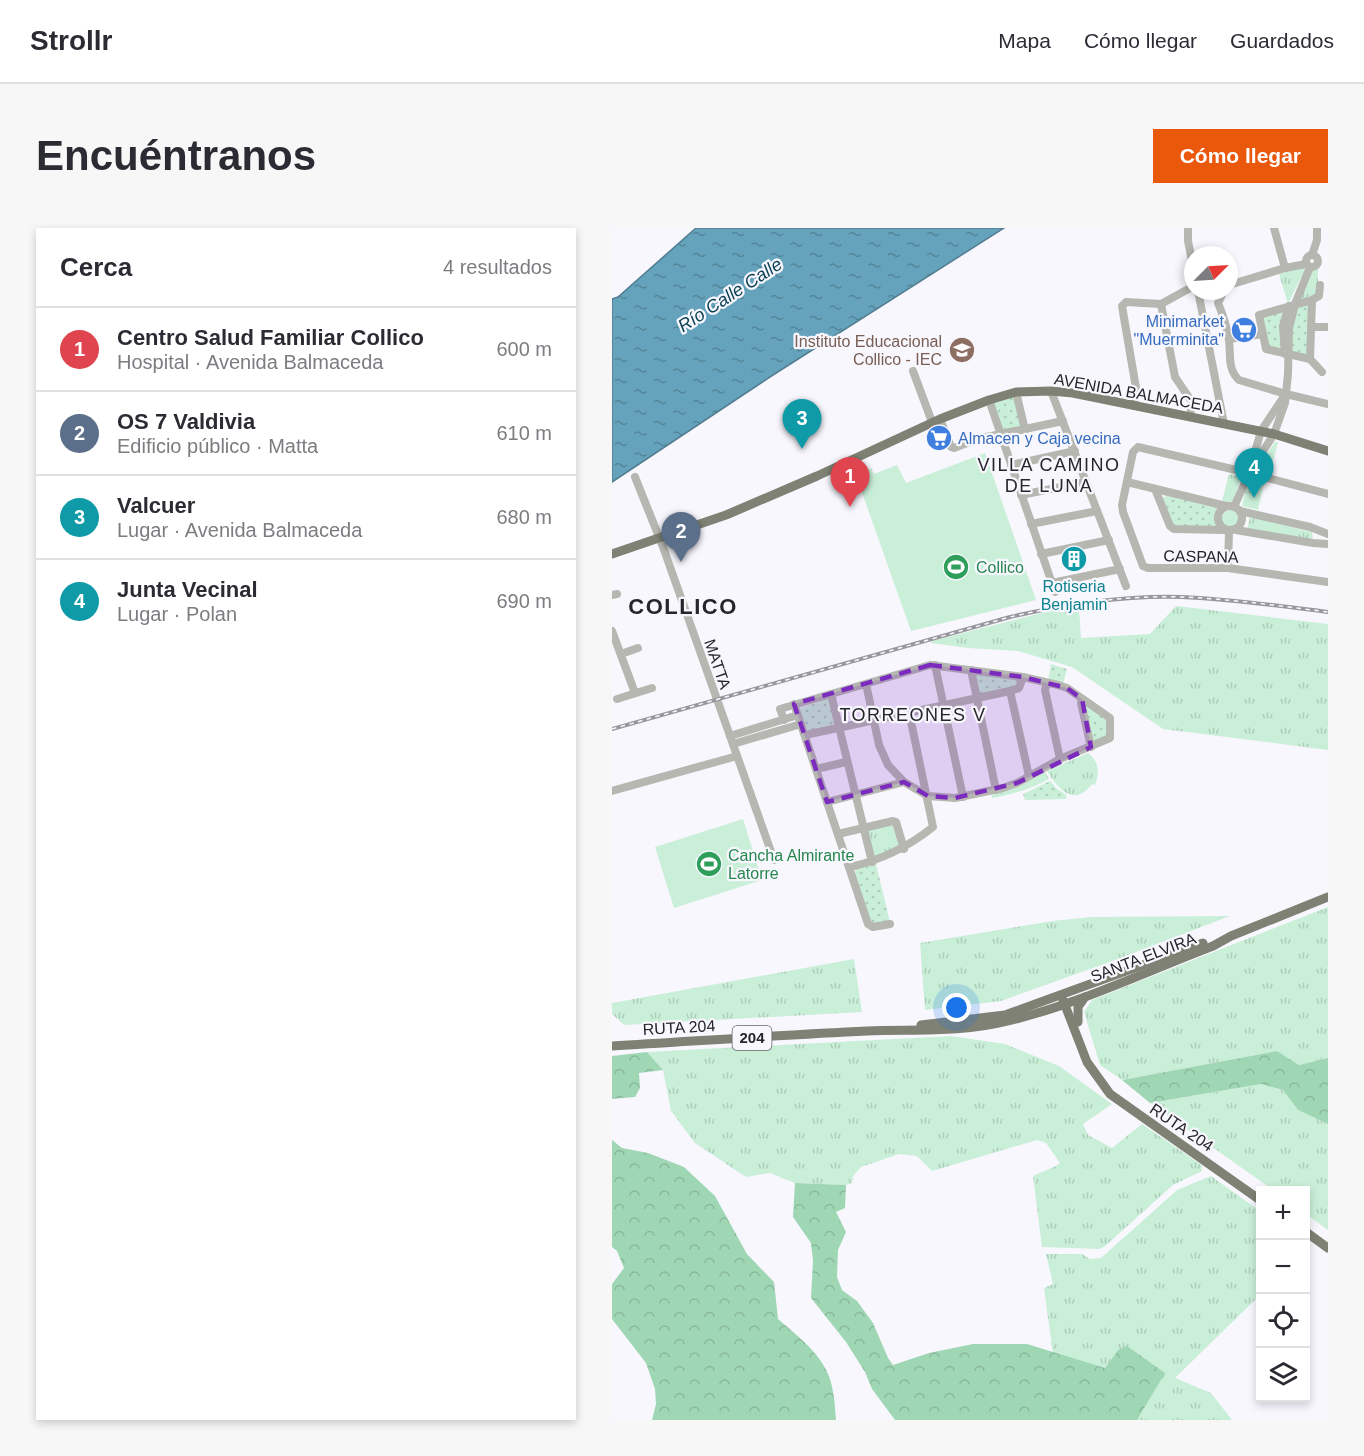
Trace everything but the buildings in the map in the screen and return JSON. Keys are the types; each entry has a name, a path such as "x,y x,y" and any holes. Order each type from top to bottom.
{"main road":[{"name":"AVENIDA BALMACEDA","path":"612,554 726,515 817,476 936,420 1016,392 1072,393 1261,431 1328,452"},
{"name":"SANTA ELVIRA","path":"1065,998 1087,995 1213,946 1328,897"},
{"name":"SANTA ELVIRA","path":"1065,998 1211,940 1232,936"},
{"path":"1078,1022 1078,1007 1087,995"},
{"name":"RUTA 204","path":"892,1030 921,1031 974,1027 1007,1021 1046,1009 1065,998"},
{"name":"RUTA 204","path":"1065,998 1068,1014 1087,1062 1106,1089 1121,1103 1256,1197"},
{"name":"RUTA 204","path":"1065,998 1078,1022 1094,1072"},
{"name":"RUTA 204","path":"612,1046 892,1030 1005,1015 1065,998"},
{"path":"1046,1009 1068,1014"},
{"path":"1310,1235 1328,1248"}],"street":[{"path":"1188,228 1189,246"},
{"path":"1274,228 1285,268"},
{"path":"1238,282 1285,268 1316,266 1315,228"},
{"path":"1315,257 1328,261"},
{"path":"1249,473 1274,434 1286,394 1292,305 1308,265"},
{"path":"1320,285 1320,296 1312,300 1259,315 1266,349 1310,359 1322,372"},
{"path":"1134,406 1136,388 1122,306 1126,302 1161,304 1184,291"},
{"path":"1200,300 1224,424"},
{"path":"1220,300 1218,303 1229,339 1231,369 1239,380 1328,404"},
{"path":"1310,359 1313,327 1312,300"},
{"path":"1161,304 1175,377 1191,398 1190,417"},
{"path":"1313,327 1328,327"},
{"path":"1229,339 1263,334"},
{"path":"913,371 936,420 951,447 954,448 977,439 1064,421"},
{"path":"1051,391 1126,586"},
{"path":"1016,392 1026,430"},
{"path":"1234,508 1249,473 1261,431 1286,394"},
{"path":"989,400 1053,588 1120,569"},
{"name":"CASPANA","path":"1328,494 1138,447 1133,452 1122,505 1143,566 1148,568 1228,568 1328,582"},
{"path":"1011,465 1075,451"},
{"name":"MATTA","path":"635,477 659,537 774,860"},
{"path":"1021,495 1086,482"},
{"path":"1127,482 1316,529 1328,534"},
{"path":"1155,489 1170,526 1174,529 1230,530 1328,544"},
{"path":"1230,530 1242,522 1234,508"},
{"path":"1230,530 1218,520 1220,512 1234,508"},
{"path":"1031,524 1097,511"},
{"path":"1313,543 1316,529"},
{"path":"1228,568 1230,530"},
{"path":"1041,554 1108,540"},
{"path":"612,631 635,693"},
{"path":"621,654 638,648"},
{"path":"784,720 780,709 930,665 935,665 1023,677 1067,688 1110,718 1110,738 1060,759 1017,783 996,790 963,797 928,796 904,782 888,765 879,745 866,684"},
{"path":"935,665 963,797"},
{"path":"971,670 996,790"},
{"path":"805,735 1010,691 1019,688 1023,677"},
{"path":"1047,683 1045,690 1060,759"},
{"path":"617,699 652,688"},
{"path":"1010,691 1029,776"},
{"path":"831,694 872,862"},
{"path":"1082,699 1091,747"},
{"path":"794,704 868,924 873,927 890,924"},
{"path":"850,867 872,862 904,849 933,827 909,712"},
{"path":"731,740 784,720 799,720"},
{"path":"731,740 799,720"},
{"path":"612,791 736,756"},
{"path":"816,769 846,762"},
{"path":"827,802 904,782"},
{"path":"838,834 893,821 896,822 904,849"}],"highlighted area":[{"path":"930,665 1023,677 1067,688 1082,699 1091,747 1017,783 955,798 928,796 904,782 827,802 794,704"}],"green space":[{"path":"1306,267 1288,304 1279,274"},
{"path":"1318,267 1318,294 1299,298 1312,270"},
{"path":"1311,302 1308,357 1291,353 1290,334 1296,306"},
{"path":"1286,309 1283,350 1268,347 1262,317"},
{"path":"1013,394 1023,426 1001,432 993,400"},
{"path":"1275,442 1278,442 1270,475 1259,472 1258,468"},
{"name":"Collico","path":"985,453 1036,600 911,631 853,467 857,465 861,472 871,468 874,474 897,465 906,483"},
{"path":"1229,474 1237,476 1240,480 1233,501 1230,503 1222,501"},
{"path":"1253,480 1264,483 1258,510 1242,506 1244,495"},
{"path":"1168,496 1218,508 1220,510 1217,515 1217,528 1173,529 1162,500 1163,497"},
{"path":"1227,510 1235,510 1240,515 1238,526 1227,528 1222,523 1222,515"},
{"path":"1250,518 1312,532 1313,537 1308,540 1247,529"},
{"path":"1176,606 1328,624 1328,750 1163,729 1072,667 1018,651 931,643 1045,612 1079,608 1081,638 1150,634"},
{"path":"1051,664 1067,669 1063,684 1048,681"},
{"path":"973,673 1017,678 1018,682 1017,686 978,695"},
{"path":"830,698 836,725 811,731 806,729 799,711 801,708"},
{"path":"1083,702 1107,718 1108,735 1092,742"},
{"path":"1088,753 1097,768 1098,776 1095,785 1092,784 1079,795 1067,793 1056,784 1047,771"},
{"path":"1045,772 1049,779 1042,783 1022,791 992,798 991,795 1016,788"},
{"path":"1050,781 1066,795 1066,799 1025,800 1023,794"},
{"name":"Cancha Almirante Latorre","path":"743,819 762,880 674,908 655,847"},
{"path":"895,823 901,846 874,857 866,830"},
{"path":"876,864 890,922 875,925 871,923 854,873 857,868"},
{"path":"1328,907 1328,1058 1299,1065 1277,1051 1122,1080 1100,1065 1084,1012 1092,1000"},
{"path":"1230,916 1001,1001 925,1010 920,943 1053,921 1092,917"},
{"path":"854,959 862,1012 624,1025 612,1014 612,1003"},
{"path":"951,1036 1005,1044 1059,1066 1112,1104 1083,1124 1088,1135 1112,1148 1142,1124 1197,1162 1202,1166 1202,1171 1173,1185 1104,1247 1099,1249 1042,1247 1033,1176 1060,1163 1046,1143 1037,1140 932,1171 917,1156 899,1154 861,1167 853,1176 852,1183 846,1185 795,1183 770,1173 746,1177 695,1143 671,1111 663,1070 647,1052"},
{"path":"1277,1051 1299,1065 1328,1058 1328,1124 1298,1110 1283,1090 1261,1084 1150,1103 1122,1080"},
{"path":"647,1052 663,1070 639,1073 640,1088 635,1097 612,1099 612,1056"},
{"path":"1261,1084 1283,1090 1298,1110 1328,1124 1328,1230 1310,1217 1310,1186 1267,1186 1150,1103"},
{"path":"612,1140 622,1148 648,1153 684,1167 715,1196 747,1254 774,1282 778,1319 813,1351 826,1369 833,1392 836,1420 652,1420 656,1404 655,1389 646,1363 612,1319 612,1284 624,1268 617,1251 612,1247"},
{"path":"1211,1176 1256,1208 1256,1299 1175,1378 1211,1393 1232,1420 1137,1420 1164,1373 1118,1350 1105,1368 1053,1354 1044,1288 1053,1284 1046,1254 1082,1254 1090,1259 1101,1258 1177,1190"},
{"path":"795,1183 846,1185 845,1208 836,1212 846,1232 838,1250 837,1277 842,1290 857,1301 873,1323 893,1365 929,1353 973,1344 1027,1344 1105,1368 1118,1350 1127,1346 1165,1373 1137,1420 895,1420 872,1389 865,1372 846,1342 811,1298 813,1261 811,1243 793,1217"}],"water":[{"name":"Río Calle Calle","path":"696,228 1004,228 773,375 612,482 612,299 618,297"}],"railway":[{"path":"612,729 1010,617 1074,604 1139,597 1182,597 1328,612"}],"place":[{"name":"Minimarket \"Muerminita\"","path":"1244,330"},
{"name":"Instituto Educacional Collico - IEC","path":"962,350"},
{"name":"Almacen y Caja vecina","path":"939,438"},
{"name":"Valcuer","path":"802,449"},
{"name":"Junta Vecinal","path":"1254,498"},
{"name":"Centro Salud Familiar Collico","path":"850,507"},
{"name":"Rotiseria Benjamin","path":"1074,559"},
{"name":"OS 7 Valdivia","path":"681,562"},
{"name":"Collico","path":"956,567"},
{"name":"Cancha Almirante Latorre","path":"709,864"}],"district":[{"name":"VILLA CAMINO DE LUNA","path":"1049,475"},
{"name":"COLLICO","path":"683,606"},
{"name":"TORREONES V","path":"913,715"}]}
